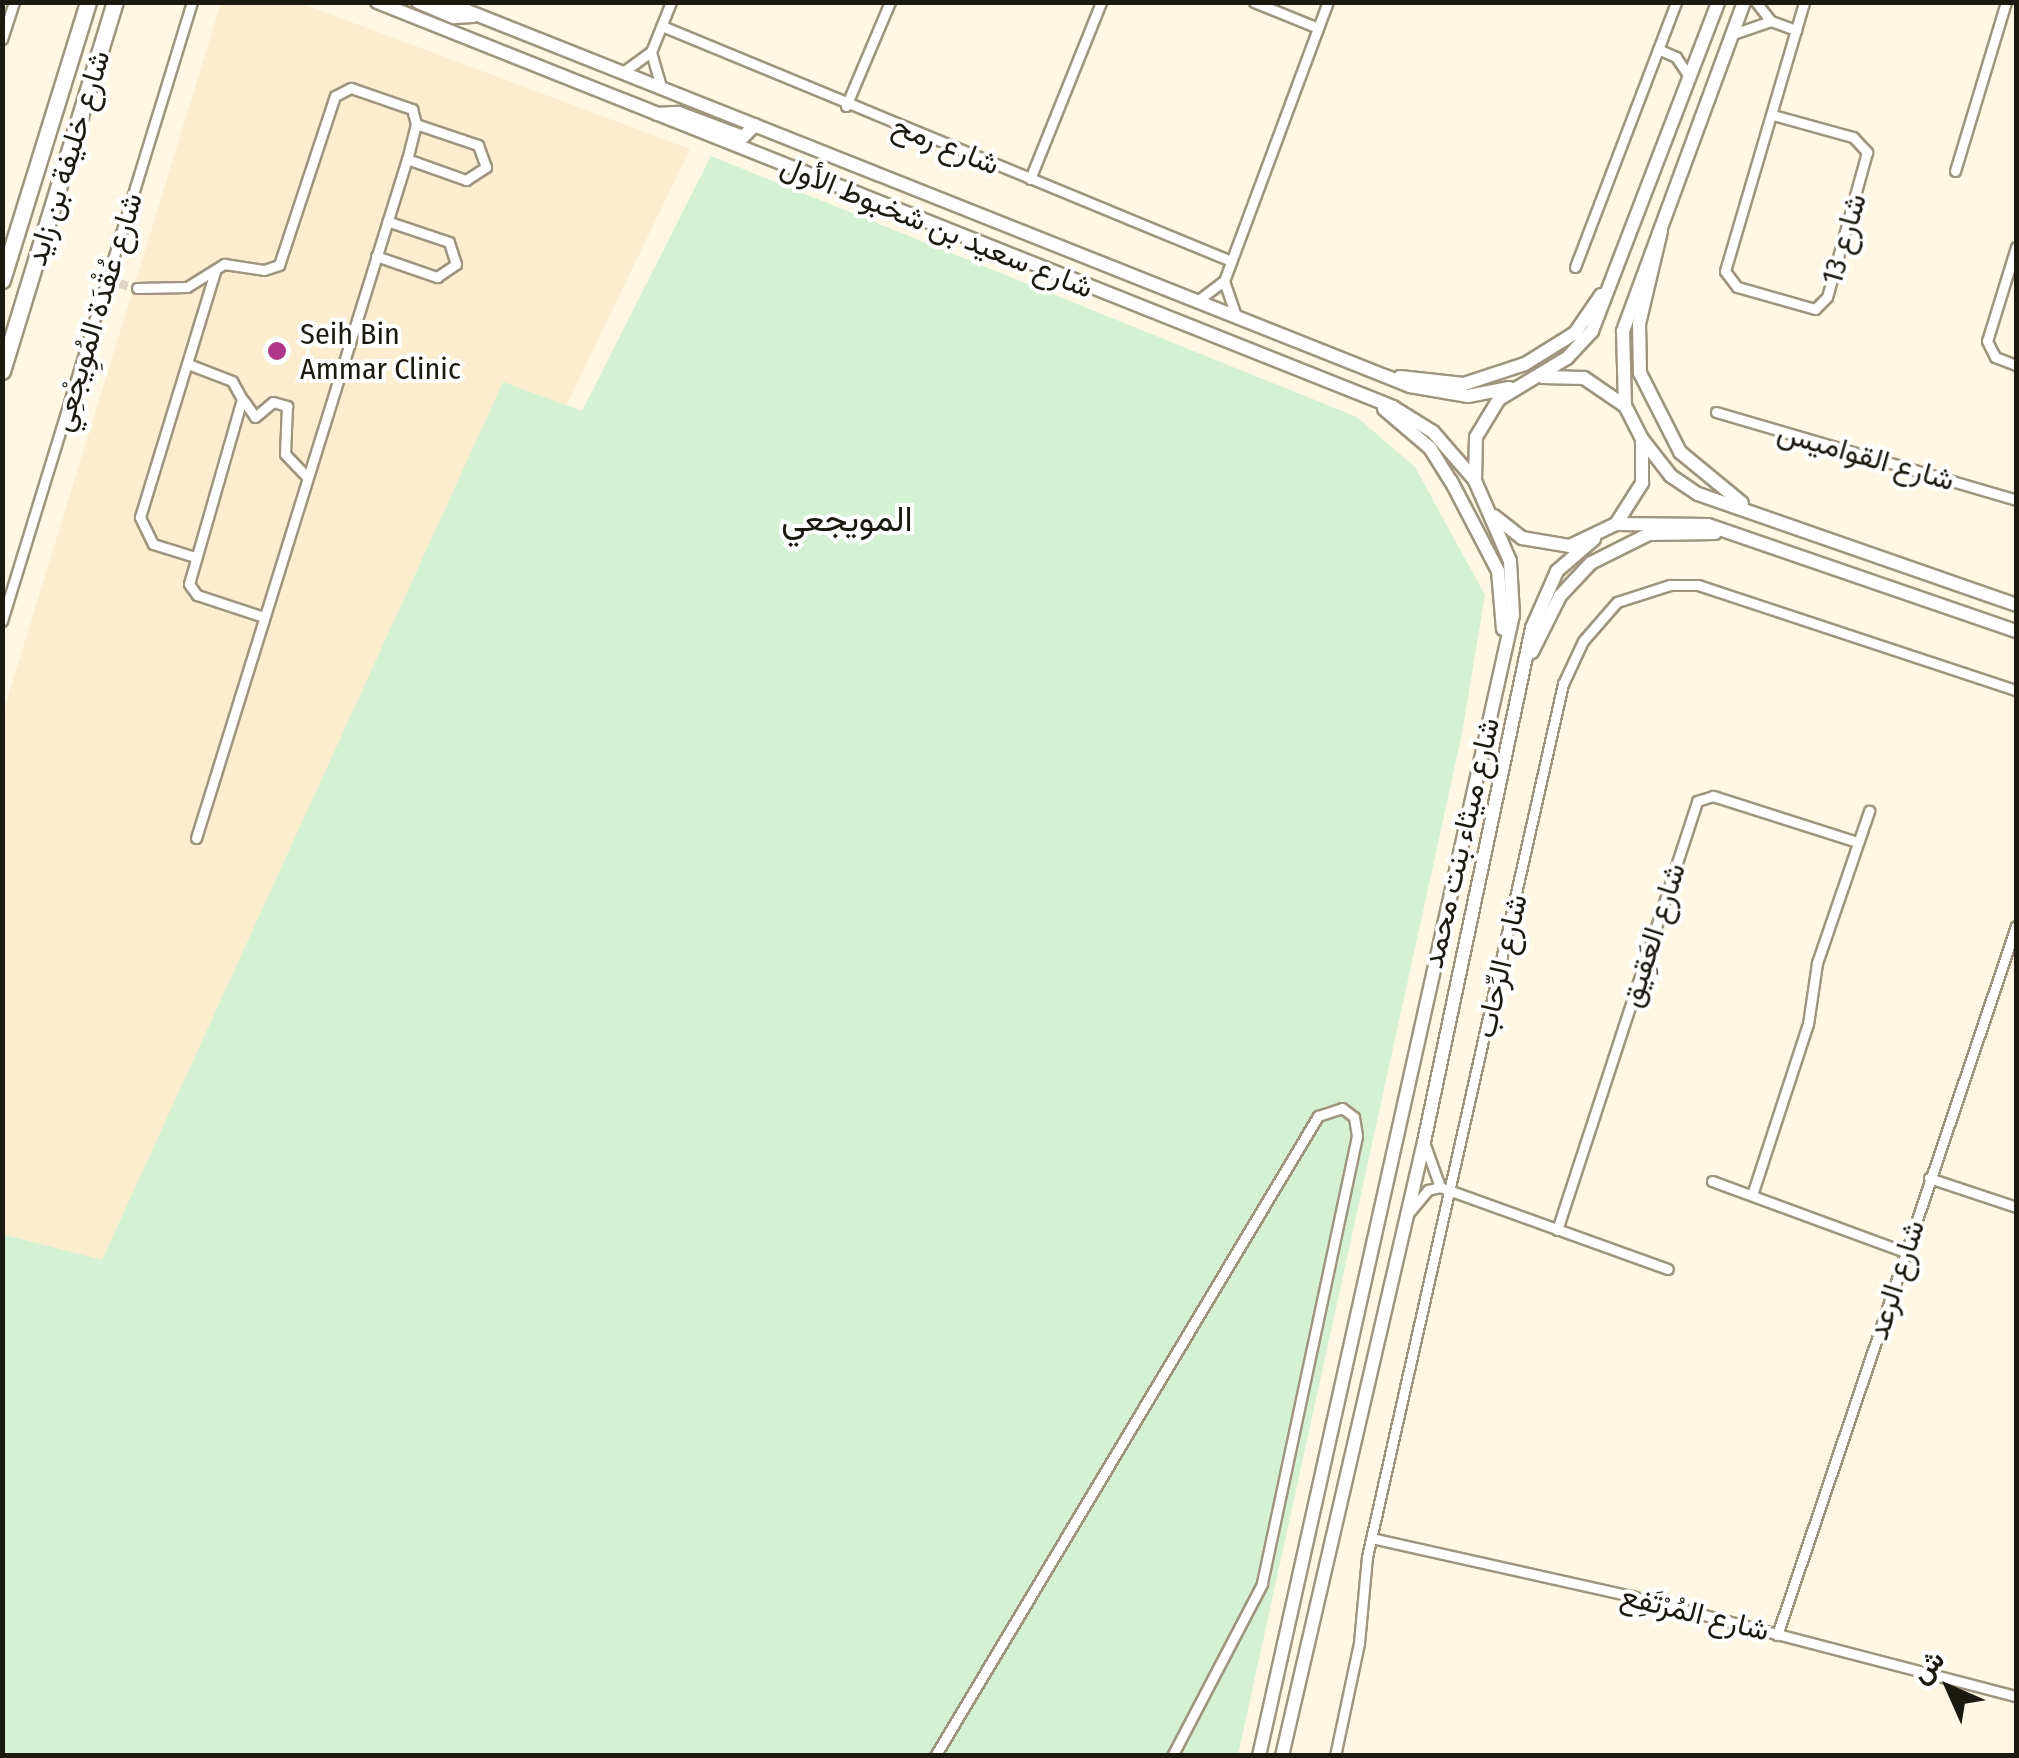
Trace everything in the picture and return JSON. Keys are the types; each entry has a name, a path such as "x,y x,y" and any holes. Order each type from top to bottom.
{"highway":[{"name":"شارع خليفة بن زايد","path":"2,280 88,2"},
{"name":"شارع خليفة بن زايد","path":"2,371 106,30 119,2"}],"main road":[{"name":"شارع سعيد بن شخبوط الأول","path":"377,2 399,6 655,114 1374,400 1433,432 1475,482"},
{"path":"418,2 454,17 476,15"},
{"name":"شارع سعيد بن شخبوط الأول","path":"445,2 1190,302 1445,396 1516,386"},
{"name":"شارع ميثاء بنت محمد","path":"1258,1756 1502,662 1514,588 1475,482 1480,426 1516,386 1536,378 1592,331 1718,2"},
{"path":"1744,2 1623,331 1625,406 1642,439 1684,486 2016,606"},
{"path":"655,114 679,113 743,137 755,125"},
{"path":"1660,223 1662,245 1638,324 1640,373 1688,461 1753,510"},
{"path":"1385,374 1464,384 1543,356 1588,318 1633,230"},
{"path":"1536,378 1584,378 1625,406"},
{"path":"1374,400 1442,464 1493,559 1503,595 1502,662"},
{"path":"1486,506 1502,525 1546,546 1594,539 1616,524 1642,483 1642,439"},
{"path":"1616,524 1686,520 1743,534 2016,631"},
{"path":"1523,670 1560,596 1591,563 1664,531 1743,534"},
{"name":"شارع ميثاء بنت محمد","path":"1284,1754 1424,1142 1523,670 1550,583 1594,539"}],"street":[{"path":"2,39 14,2"},
{"name":"شارع عُقْدَة المُوِيجْعِي","path":"2,621 192,2"},
{"path":"623,72 651,52 671,2"},
{"path":"846,106 890,2"},
{"path":"1030,179 1101,2"},
{"path":"1254,2 1318,28"},
{"path":"1241,322 1224,282 1328,2"},
{"path":"1575,267 1676,2"},
{"path":"1756,2 1771,21 1796,30"},
{"path":"1772,115 1804,2"},
{"path":"1954,172 2006,2"},
{"path":"1733,34 1771,21"},
{"name":"شارع رمح","path":"662,26 846,106 1230,262"},
{"path":"1676,57 1701,48"},
{"path":"1658,49 1676,57 1690,78"},
{"path":"651,52 661,86"},
{"path":"136,288 174,290 232,263 264,270 284,258 339,92 351,88 408,106 416,124 407,159 196,838"},
{"name":"شارع 13","path":"1772,115 1853,138 1867,152 1825,302 1808,309 1737,287 1726,276 1772,115"},
{"path":"407,159 466,180 486,167 478,144 416,124"},
{"path":"376,256 437,277 456,264 449,242 387,221"},
{"path":"2016,246 1987,341 1995,356 2016,364"},
{"path":"194,557 153,544 140,524 216,268"},
{"path":"108,280 119,283"},
{"path":"1190,302 1224,282"},
{"path":"188,364 232,381 256,417 274,402 287,406 285,454 308,476"},
{"path":"242,399 194,557 190,584 197,595 264,617"},
{"name":"شارع القواميس","path":"1716,412 2016,500"},
{"name":"شارع الرِّحاب","path":"1335,1756 1360,1643 1372,1538 1445,1189 1563,684 1583,641 1617,602 1670,584 1698,586 2016,690"},
{"name":"شارع العَقِيق","path":"1557,1230 1697,800 1712,796 1858,842"},
{"path":"1752,1195 1869,811"},
{"name":"شارع الرعد","path":"1778,1634 1929,1178 2013,945 2016,926"},
{"path":"934,1756 1318,1116 1342,1108 1356,1121 1357,1136 1262,1584 1172,1756"},
{"path":"1424,1142 1445,1189"},
{"path":"1929,1178 2016,1207"},
{"path":"1712,1181 1905,1252"},
{"path":"1407,1215 1428,1190 1445,1189 1668,1269"},
{"name":"شارع المُرْتَفِع","path":"1372,1538 1778,1634 2016,1696"}],"shaded area":[{"path":"221,3 300,3 690,149 566,406 503,383 102,1261 3,1234 3,713"}],"green space":[{"path":"711,156 1357,417 1415,467 1485,595 1462,734 1238,1755 3,1755 2,1234 102,1260 503,382 582,411"}],"tunnel":[{"path":"119,283 137,288"}],"place":[{"name":"Seih Bin Ammar Clinic","path":"277,351"}],"district":[{"name":"المويجعي","path":"847,519"}]}
